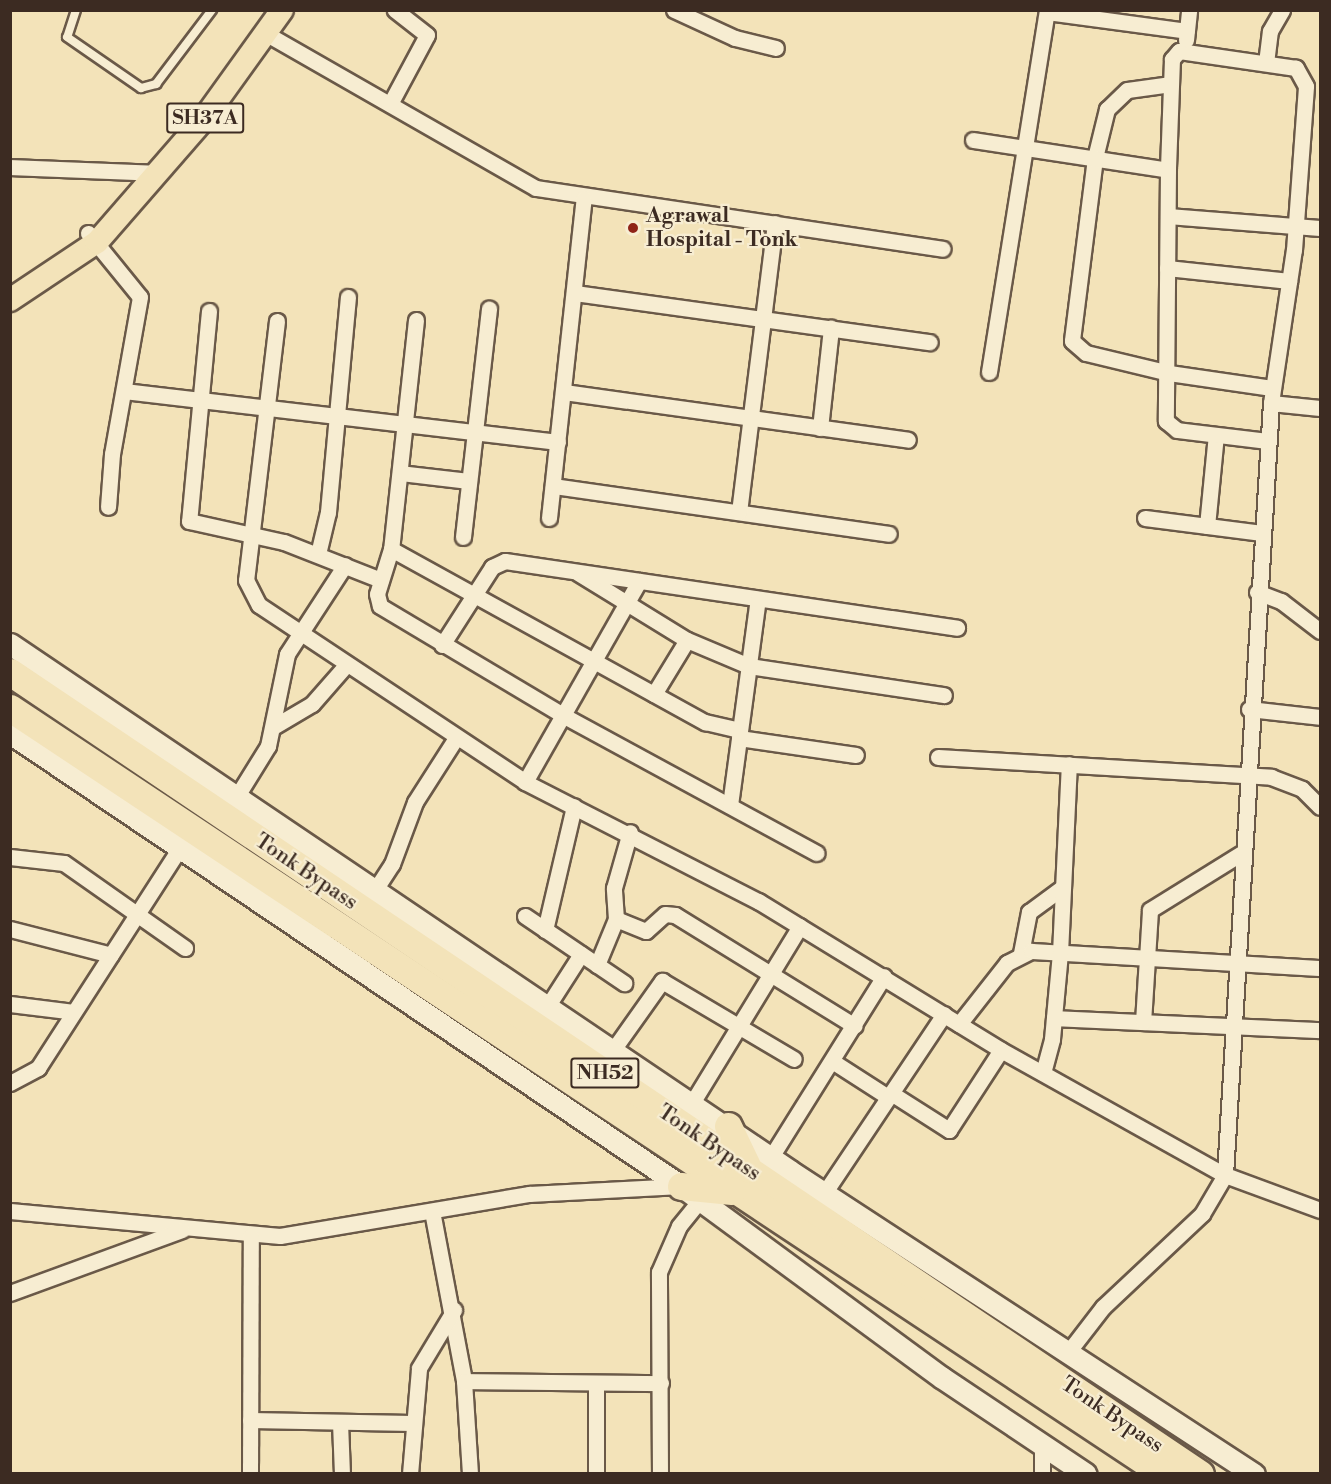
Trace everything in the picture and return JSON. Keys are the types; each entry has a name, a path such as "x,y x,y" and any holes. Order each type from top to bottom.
{"highway":[{"name":"Tonk Bypass","path":"10,672 1200,1473"},
{"name":"NH52","path":"10,708 752,1173 1164,1473"},
{"path":"690,1193 752,1173 728,1125"}],"main road":[{"name":"SH37A","path":"10,300 118,217 159,173 282,10"},
{"name":"SH37A","path":"10,284 92,238"}],"street":[{"path":"390,104 428,35 395,10"},
{"path":"674,10 735,38 776,48"},
{"path":"1184,51 1190,10"},
{"path":"1264,10 1281,12 1268,39 1266,63"},
{"path":"989,372 1047,11 1116,16 1187,31"},
{"path":"265,33 536,188 584,198 775,223 942,249"},
{"path":"1069,1351 1103,1307 1202,1214 1225,1175 1230,1026 1240,854 1268,441 1313,87 1296,68 1184,51 1172,59 1167,268 1169,373 1164,413 1170,426 1216,435 1268,441"},
{"path":"1171,84 1127,90 1112,102 1095,158 1072,341 1086,353 1320,408"},
{"path":"973,140 1168,170"},
{"path":"10,167 159,173"},
{"path":"549,518 584,198"},
{"path":"1168,216 1320,228"},
{"path":"739,512 775,223"},
{"path":"92,238 141,297 124,391 108,507"},
{"path":"1167,268 1289,281"},
{"path":"574,293 930,342"},
{"path":"318,554 338,415 348,297"},
{"path":"463,537 489,308"},
{"path":"209,311 189,521 254,533 318,554 381,580"},
{"path":"416,320 391,549 381,580 380,606 566,717 817,853"},
{"path":"277,321 254,533 246,580 251,597 299,632 525,782 630,832 800,926 1001,1050 1225,1175 1320,1210"},
{"path":"820,428 831,328"},
{"path":"124,391 268,409 406,421 558,442"},
{"path":"564,392 908,440"},
{"path":"1207,526 1216,435"},
{"path":"400,473 468,481"},
{"path":"553,486 890,534"},
{"path":"1145,518 1262,533"},
{"path":"391,549 475,592 705,722 739,734 856,755"},
{"path":"442,645 492,567 505,561 957,628"},
{"path":"237,796 259,763 273,727 280,673 299,632 345,565"},
{"path":"578,573 625,607 687,640 749,666 944,695"},
{"path":"525,782 566,717 639,581"},
{"path":"1257,592 1281,601 1320,631"},
{"path":"730,805 758,599"},
{"path":"654,694 687,640"},
{"path":"10,644 547,1008 728,1125"},
{"path":"273,727 312,704 347,664"},
{"path":"1249,709 1320,717"},
{"path":"10,733 690,1193 941,1377 1086,1473"},
{"path":"375,890 392,864 405,820 456,738"},
{"path":"938,757 1245,776 1286,781 1318,798"},
{"path":"1043,1073 1054,1018 1060,953 1069,764"},
{"path":"545,930 574,806"},
{"path":"597,965 616,919 614,888 630,832"},
{"path":"10,1083 38,1068 139,916 180,848"},
{"path":"1143,1022 1144,957 1150,910 1240,854"},
{"path":"10,857 64,863 185,948"},
{"path":"959,1024 1021,953 1029,912 1063,886"},
{"path":"616,919 646,931 664,914 675,915 855,1026"},
{"path":"525,916 624,983"},
{"path":"693,1102 800,926"},
{"path":"10,929 111,955"},
{"path":"1021,953 1234,961 1320,968"},
{"path":"547,1008 581,954"},
{"path":"884,976 832,1061 752,1173 825,1192 1254,1473"},
{"path":"613,1050 662,981 740,1025 794,1059"},
{"path":"10,1004 74,1012"},
{"path":"825,1192 944,1014"},
{"path":"1054,1018 1320,1030"},
{"path":"832,1061 949,1130 1001,1050"},
{"path":"10,1211 251,1236 314,1232 529,1194 690,1193"},
{"path":"660,1473 659,1272 679,1226 690,1193"},
{"path":"432,1211 454,1310 464,1381 470,1473"},
{"path":"10,1293 185,1229"},
{"path":"250,1473 251,1236"},
{"path":"410,1473 412,1423 419,1368 454,1310"},
{"path":"464,1381 661,1383"},
{"path":"596,1383 596,1473"},
{"path":"250,1420 412,1423"},
{"path":"340,1422 342,1473"},
{"path":"1042,1444 1042,1473"}],"lane":[{"path":"76,10 66,28 73,43 131,85 149,88 212,10"}],"place":[{"name":"Agrawal Hospital - Tonk","path":"633,228"}]}
